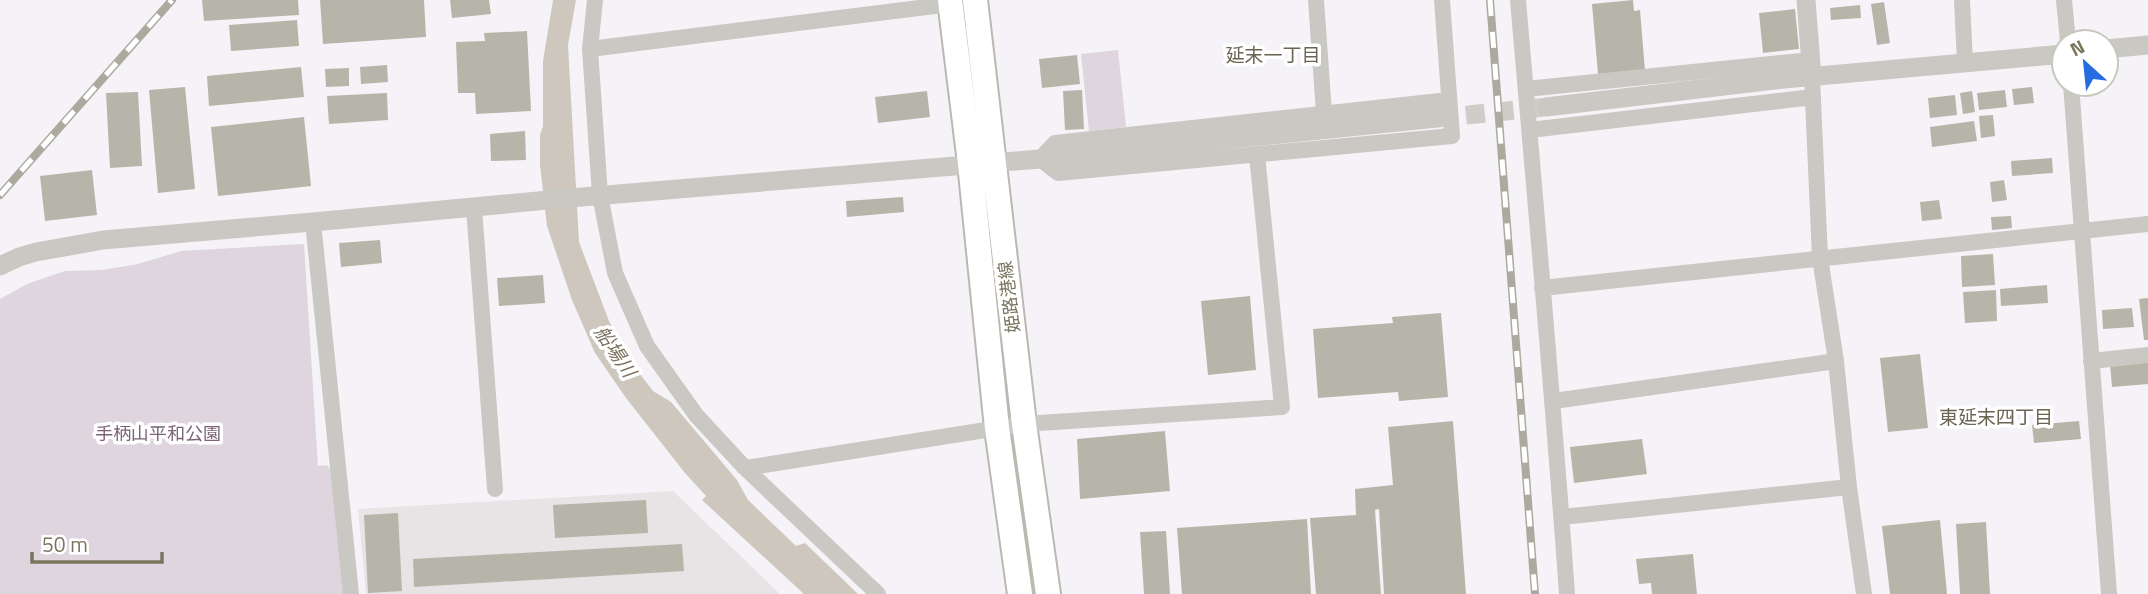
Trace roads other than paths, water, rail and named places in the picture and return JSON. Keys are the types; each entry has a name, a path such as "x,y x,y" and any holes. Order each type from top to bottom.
{"main road":[{"name":"姫路港線","path":"975,0 981,163 997,428 1020,594"},
{"name":"姫路港線","path":"950,2 981,163 1024,424 1048,594"}],"street":[{"path":"595,0 590,49 600,195 615,273 647,346 696,415 746,468 878,594"},
{"path":"1316,0 1324,113"},
{"path":"1041,159 1058,173 1452,136 1442,0"},
{"path":"1518,0 1567,594"},
{"path":"1806,0 1812,69 1820,258 1836,361 1849,487 1864,594"},
{"path":"1962,0 1965,63"},
{"path":"2064,0 2067,28"},
{"path":"590,49 950,2"},
{"path":"2120,48 2148,45"},
{"path":"1526,89 1812,69 1965,63 2050,55"},
{"path":"1546,107 1812,69"},
{"path":"1530,130 1813,97"},
{"path":"2072,98 2109,594"},
{"path":"1041,159 1055,143 1449,100"},
{"path":"0,265 36,252 103,240 1041,159 1437,118"},
{"path":"746,468 1024,424 1282,407 1257,155"},
{"path":"474,208 495,488"},
{"path":"313,222 351,594"},
{"path":"1542,288 2148,224"},
{"path":"2091,361 2148,355"},
{"path":"1553,401 1836,361"},
{"path":"1562,517 1849,487"}],"water":[{"name":"船場川","path":"553,0 576,0 568,45 579,242 609,321 627,357 653,391 671,402 737,480 748,500 796,546 805,543 858,594 804,594 702,500 706,496 626,398 595,353 572,300 547,226 540,165 540,135 543,126 543,61"}],"tunnel":[{"path":"1437,118 1546,107"}],"railway":[{"path":"0,195 172,0"},
{"path":"1490,0 1535,594"}],"district":[{"name":"延末一丁目","path":"1273,54"},
{"name":"東延末四丁目","path":"1996,416"}],"park label":[{"name":"手柄山平和公園","path":"158,433"}]}
